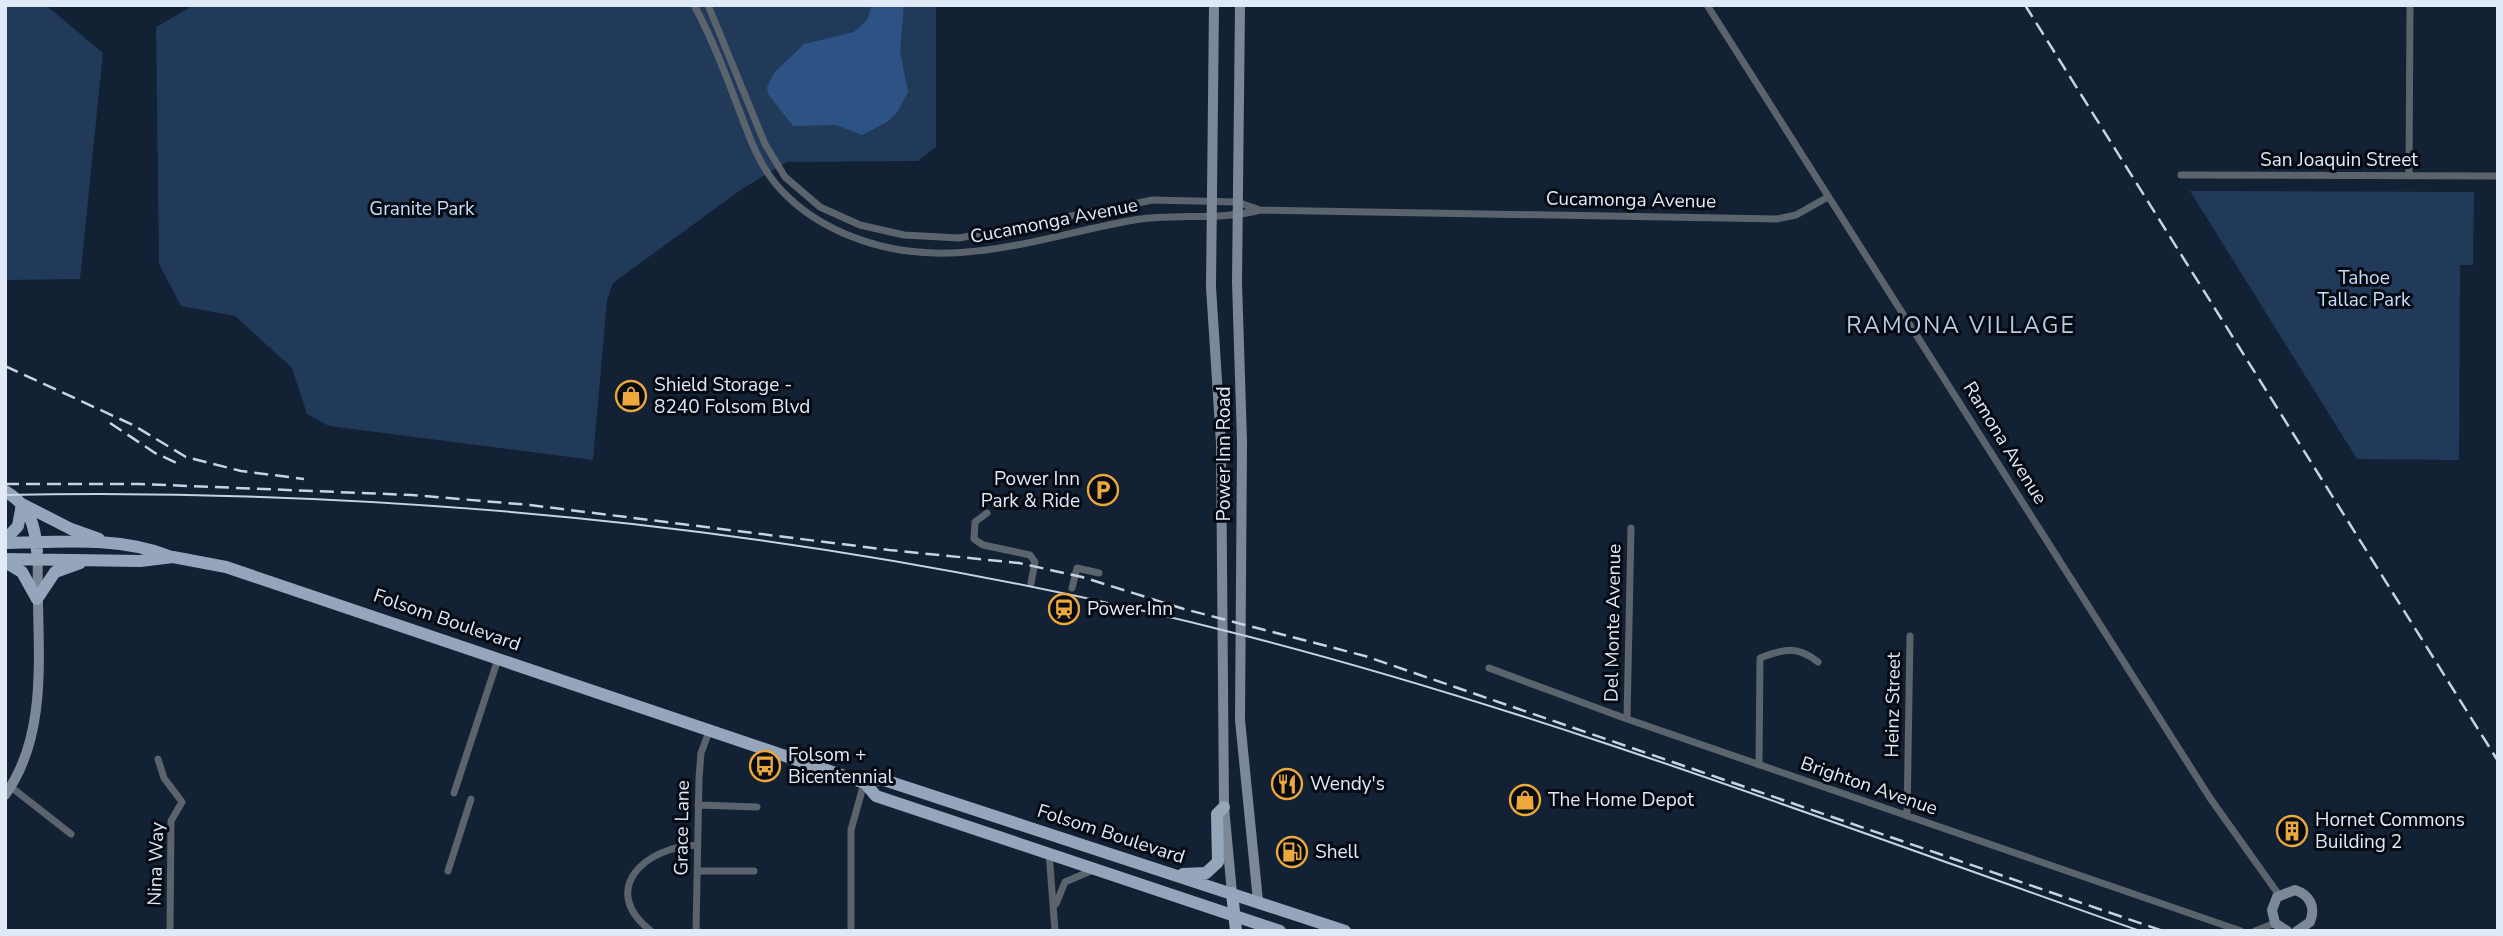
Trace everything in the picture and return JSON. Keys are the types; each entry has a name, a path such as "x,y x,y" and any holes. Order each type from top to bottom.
{"main road":[{"name":"Power Inn Road","path":"1214,5 1212,334 1221,443 1224,807 1232,893"},
{"name":"Power Inn Road","path":"1240,5 1237,202 1242,442 1240,720 1258,901"},
{"path":"5,491 22,504 71,529 113,543"},
{"path":"5,542 18,526 22,504"},
{"path":"8,791 27,754 35,719 38,558 30,515 22,504"},
{"path":"5,542 113,543 144,546 173,557"},
{"name":"Folsom Boulevard","path":"5,561 38,558 104,560 173,557 249,574 710,728 865,783 876,796 1049,852 1234,915 1261,927 1280,931"},
{"path":"37,599 55,572 74,564 104,560"},
{"path":"5,561 22,572 37,599"},
{"name":"Folsom Boulevard","path":"865,783 881,779 1345,931"},
{"path":"1170,873 1200,874 1215,867 1219,857 1217,814 1224,807"},
{"path":"2287,931 2275,923 2272,910 2280,895 2288,891 2302,892 2311,902 2312,917 2320,931"},
{"path":"1232,893 1236,931"},
{"path":"1258,901 1261,927"},
{"path":"2297,931 2306,927 2312,917"}],"street":[{"name":"Cucamonga Avenue","path":"694,5 717,51 754,147 774,183 815,218 854,238 903,252 960,255 1134,220 1237,216 1260,210 1776,219 1796,215 1828,197"},
{"name":"Cucamonga Avenue","path":"708,5 778,167 807,198 849,220 904,235 959,238 1132,203 1237,202 1260,210"},
{"name":"Ramona Avenue","path":"1707,5 2210,798 2280,895"},
{"path":"2409,176 2410,5"},
{"name":"San Joaquin Street","path":"2181,174 2498,176"},
{"path":"987,513 975,522 974,539 983,545 1030,555 1035,562 1031,583"},
{"name":"Del Monte Avenue","path":"1627,719 1631,528"},
{"path":"1072,588 1077,568 1099,573"},
{"name":"Heinz Street","path":"1907,816 1910,636"},
{"path":"1759,765 1760,658 1781,650 1805,651 1818,662"},
{"path":"454,793 498,658"},
{"name":"Brighton Avenue","path":"1489,668 1627,719 2241,931"},
{"name":"Grace Lane","path":"696,931 701,752 710,728"},
{"name":"Nina Way","path":"158,759 164,778 182,802 171,821 170,931"},
{"path":"851,931 851,830 865,783"},
{"path":"8,791 71,834"},
{"path":"449,872 471,799"},
{"path":"698,805 757,807"},
{"path":"651,931 635,914 629,900 633,877 638,867 656,852 698,845"},
{"path":"1049,852 1055,931"},
{"path":"1052,915 1065,882 1097,869"},
{"path":"697,870 754,872"},
{"path":"2255,931 2275,923"}],"green space":[{"path":"5,5 46,5 103,53 80,279 5,280"},
{"name":"Granite Park","path":"194,5 936,5 936,147 918,161 787,162 742,189 613,283 607,300 593,460 329,426 307,414 292,368 235,316 181,306 159,264 156,27"},
{"name":"Tahoe Tallac Park","path":"2190,191 2474,192 2473,265 2460,265 2459,460 2357,459"}],"shaded area":[{"path":"872,5 904,5 900,51 908,92 898,111 887,122 862,135 836,125 793,126 768,94 767,87 774,73 804,44 854,32 867,20"}],"tram line":[{"path":"5,495 319,499 476,509 632,524 788,544 944,570 1098,601 1250,637 1475,701 1698,775 2140,931"}],"railway":[{"path":"2025,5 2498,761"},
{"path":"5,366 133,425 186,457 241,471 304,479"},
{"path":"110,423 155,453 179,464"},
{"path":"5,484 139,484 412,495 530,505 889,550 1019,563 1082,577 1184,609 1365,656 2163,931"}],"place":[{"name":"Shield Storage - 8240 Folsom Blvd","path":"631,396"},
{"name":"Power Inn Park & Ride","path":"1103,490"},
{"name":"Power Inn","path":"1064,609"},
{"name":"Folsom + Bicentennial","path":"765,766"},
{"name":"Wendy's","path":"1287,784"},
{"name":"The Home Depot","path":"1525,800"},
{"name":"Hornet Commons Building 2","path":"2292,831"},
{"name":"Shell","path":"1292,852"}],"district":[{"name":"RAMONA VILLAGE","path":"1961,325"}]}
